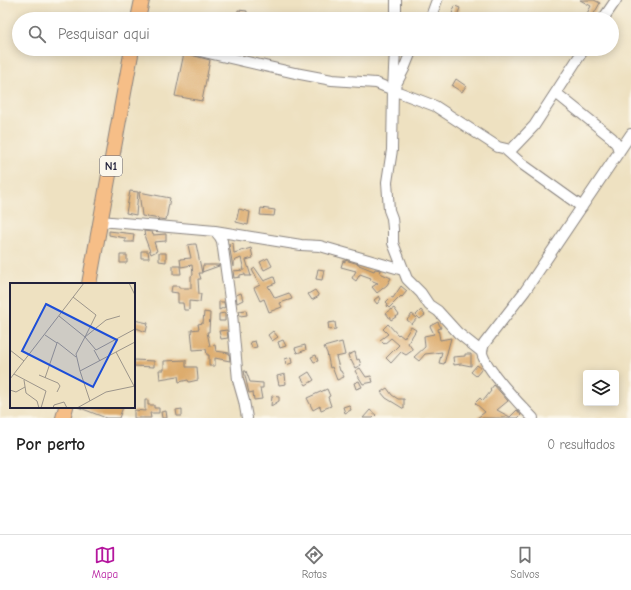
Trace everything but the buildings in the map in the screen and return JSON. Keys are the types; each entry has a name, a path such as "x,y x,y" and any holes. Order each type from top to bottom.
{"highway":[{"path":"139,12 142,0"},
{"name":"N1","path":"89,283 131,56"},
{"path":"63,418 66,408"}],"street":[{"path":"396,0 396,12"},
{"path":"433,12 437,0"},
{"path":"608,12 616,0"},
{"path":"221,56 332,80 376,83 435,106 498,147 511,150 534,126 580,56"},
{"path":"395,56 392,150 387,182 389,210 392,218 393,229 392,243 407,279 421,293 429,305 438,311 458,333 482,352 486,362 509,392 533,418"},
{"path":"393,90 409,56"},
{"path":"556,93 612,138 617,145 619,152"},
{"path":"612,138 617,140 630,136"},
{"path":"482,352 484,344 524,291 630,136"},
{"path":"505,149 522,164 582,206"},
{"path":"100,221 215,231 320,246 403,270"},
{"path":"215,231 222,241 232,314 238,380 247,418"}]}
